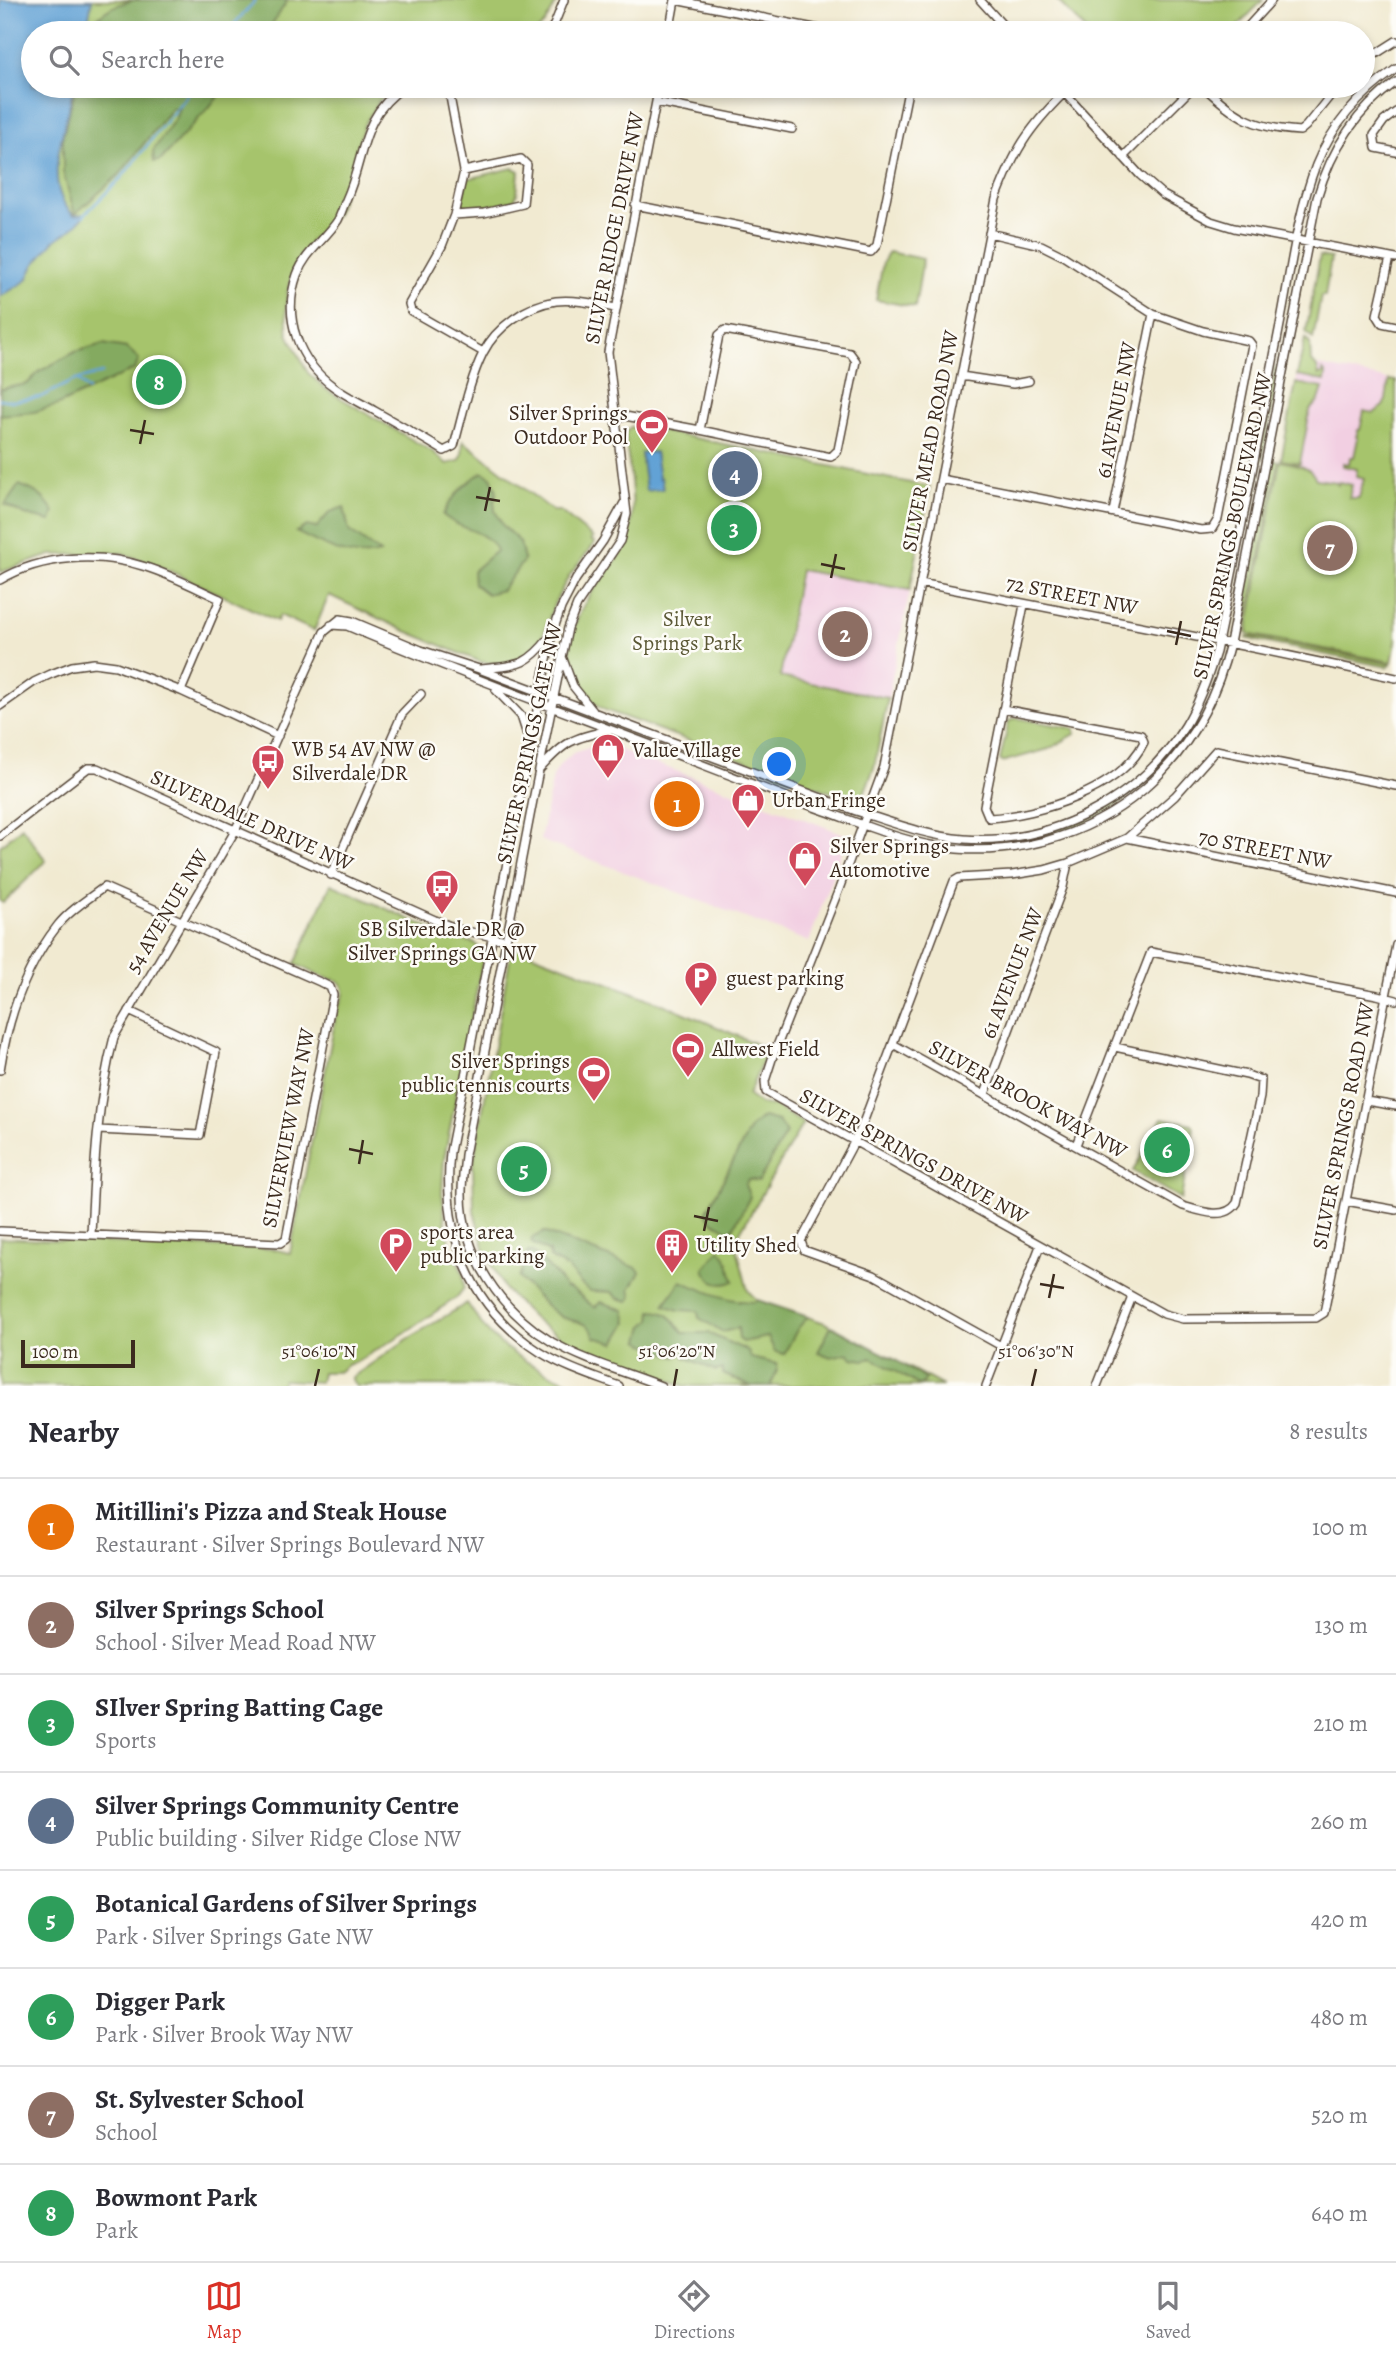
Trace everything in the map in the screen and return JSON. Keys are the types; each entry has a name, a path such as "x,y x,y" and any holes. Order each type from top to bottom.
{"street":[{"path":"556,21 564,0"},
{"path":"671,21 675,0 779,21"},
{"path":"980,0 999,21"},
{"path":"1253,21 1272,0"},
{"path":"1375,54 1396,41"},
{"name":"SILVER SPRINGS BOULEVARD NW","path":"1375,85 1396,69"},
{"name":"SILVER SPRINGS BOULEVARD NW","path":"332,624 347,626 493,687 863,824 934,846 978,849 1026,846 1066,835 1092,824 1131,800 1160,775 1198,726 1213,696 1230,643 1317,198 1336,148 1366,106 1396,82"},
{"path":"390,98 373,117 351,190 337,220 307,255 297,274 291,298 291,322 307,363 333,386 444,451 454,446 483,352 497,332 517,316 555,301 578,301 615,307"},
{"path":"450,98 464,171 454,215 442,246 409,304 411,311 483,352"},
{"name":"SILVER RIDGE DRIVE NW","path":"624,503 617,418 608,362 615,307 657,98"},
{"path":"635,205 871,252 877,245 907,98"},
{"name":"SILVER MEAD ROAD NW","path":"866,814 884,767 996,199 1010,162 1027,132 1059,98"},
{"path":"1069,98 1140,175 1163,194 1211,221 1234,228 1393,258 1377,315 1382,323 1396,326"},
{"path":"1123,157 1182,98"},
{"path":"1217,98 1237,116 1270,127 1300,131 1328,98"},
{"name":"SILVER SPRINGS BOULEVARD NW","path":"332,624 340,619 352,621 421,650 917,831 950,838 976,839 1028,835 1089,814 1135,783 1157,763 1191,716 1204,689 1218,641 1310,185 1327,143 1341,120 1361,98"},
{"path":"656,102 792,129"},
{"path":"1396,111 1374,135 1376,148 1396,152"},
{"path":"454,215 484,214 523,204 527,164 521,159 464,171"},
{"path":"941,479 1201,530 1212,529 1218,519 1252,345 1249,341 1203,331 1153,314 1063,256 1041,245 989,233"},
{"name":"61 AVENUE NW","path":"1114,512 1153,314"},
{"path":"617,418 625,416 831,457 838,450 856,360 850,353 725,330 719,335 700,430"},
{"path":"961,376 1013,384 1029,381"},
{"name":"SILVER SPRINGS GATE NW","path":"619,1386 580,1372 542,1353 512,1331 485,1302 461,1257 453,1232 447,1179 491,937 552,634 569,592 603,541 624,503"},
{"name":"SILVER SPRINGS GATE NW","path":"624,503 626,514 620,541 577,605 562,656 465,1155 462,1193 465,1222 482,1270 499,1296 530,1327 554,1343 661,1386"},
{"path":"0,580 51,561 102,559 146,566 220,599 181,691"},
{"name":"72 STREET NW","path":"920,583 1396,678"},
{"path":"1003,709 1141,735 1144,742 1139,753 1121,769 1080,796 1015,817 989,818 984,806 1003,709 1024,605"},
{"name":"54 AVENUE NW","path":"91,1234 98,1130 106,1067 114,1037 235,831 324,632 332,624"},
{"path":"479,669 505,668 524,662 535,655 552,634"},
{"path":"562,656 573,686 594,712"},
{"path":"0,706 34,682 51,674 72,666 94,663 116,666 181,691 278,736"},
{"path":"493,687 521,716 530,745"},
{"path":"331,875 402,714 421,694"},
{"path":"539,769 558,749 572,740 609,730"},
{"path":"1000,1346 874,1275 804,1250 801,1241 855,1142 954,881 959,878 1044,870 1068,863 1127,838 1175,796 1216,750 1396,786"},
{"name":"SILVERDALE DRIVE NW","path":"0,836 88,768 97,768 331,875 458,929 506,940"},
{"name":"SILVER SPRINGS DRIVE NW","path":"866,814 765,1081 766,1092 1164,1314 1183,1319 1316,1318 1324,1313"},
{"name":"70 STREET NW","path":"1127,838 1396,893"},
{"name":"61 AVENUE NW","path":"985,1094 1063,887 1068,863"},
{"path":"0,1070 11,1013 30,967 59,925 79,905 104,887 180,921"},
{"name":"SILVERVIEW WAY NW","path":"0,1231 280,1243 286,1239 333,995 330,987 180,921"},
{"name":"SILVER SPRINGS ROAD NW","path":"1324,1313 1396,945"},
{"path":"1076,1144 1149,954 1154,951 1396,1000"},
{"path":"98,1130 200,1135 216,1052 129,1011"},
{"name":"SILVER BROOK WAY NW","path":"893,1044 1183,1206 1227,1213 1237,1203 1260,1097 1261,1080 1115,1047"},
{"path":"1366,1101 1396,1106"},
{"path":"1346,1201 1396,1210"},
{"path":"986,1386 1040,1246"},
{"path":"1097,1386 1132,1297"}],"shaded area":[{"path":"1300,362 1396,381 1396,641 1392,662 1247,634"},
{"path":"801,570 910,590 888,698 779,677"},
{"path":"596,745 615,748 847,835 809,942 540,840 553,777 559,766 573,753"}],"green space":[{"path":"80,0 558,0 546,21 76,21"},
{"path":"135,0 288,0 274,21 96,21 101,14"},
{"path":"1057,0 1263,0 1243,21 1077,21"},
{"path":"60,98 382,98 364,125 337,213 308,244 293,269 287,294 288,334 308,373 327,390 433,452 447,464 459,461 463,441 553,511 560,511 593,538 591,540 595,543 569,576 555,602 541,640 524,658 501,664 481,662 329,595 314,631 280,615 277,621 166,569 122,553 51,555 0,572 0,285"},
{"path":"73,98 217,98 161,160 154,162 153,151 176,117 179,107 171,109 120,174 75,214 63,172 63,135"},
{"path":"513,168 519,171 514,200 469,211 461,204 467,179"},
{"path":"889,252 923,259 915,307 876,300 883,262"},
{"path":"1320,256 1331,258 1325,296 1321,296 1313,339 1306,332"},
{"path":"1305,338 1310,344 1311,360 1319,375 1323,374 1323,371 1326,374 1325,381 1297,376"},
{"path":"103,344 127,348 139,359 135,369 58,405 34,412 0,415 0,389 27,384 40,371 75,352"},
{"path":"1275,368 1279,368 1277,385 1252,514 1248,514"},
{"path":"1389,380 1396,381 1396,641 1392,662 1247,634 1280,461 1306,468 1316,479 1336,482 1338,485 1339,482 1352,485 1349,498 1359,498 1364,478 1356,476 1357,469 1343,466 1343,463 1349,464 1350,457 1354,457 1356,437 1364,411 1374,413 1383,406"},
{"path":"1296,383 1323,388 1319,400 1310,410 1300,463 1281,460"},
{"name":"Silver Springs Park","path":"637,426 930,487 910,590 800,570 780,677 888,698 874,768 863,796 855,801 605,710 580,687 571,659 574,629 588,598 619,556 627,540 632,501 625,433 631,427"},
{"path":"1273,460 1279,462 1244,634 1242,620"},
{"path":"482,472 491,477 497,491 495,511 503,526 520,542 524,560 502,590 487,594 474,584 473,571 497,550 485,537 443,515 459,491"},
{"path":"19,485 35,492 47,502 54,512 51,521 25,515 5,505"},
{"path":"344,507 349,531 380,553 347,553 296,532 307,526 316,528 330,512"},
{"path":"1248,636 1391,665 1388,667 1258,641 1247,638"},
{"path":"1016,718 1072,728 1075,729 1075,734 1049,749 1002,762 1000,760 1009,721"},
{"path":"1174,747 1177,749 1136,791 1093,819 1044,837 987,847 987,843 1043,832 1090,815 1112,803 1132,787"},
{"path":"22,827 46,861 3,903 0,901 0,846"},
{"path":"331,884 445,935 475,943 482,951 483,958 444,1159 442,1192 446,1228 452,1250 463,1273 464,1288 457,1297 406,1332 356,1362 338,1372 322,1372 320,1382 283,1380 282,1386 0,1386 0,1238 273,1249 290,1253 337,1011 344,992 339,981 295,964"},
{"path":"512,946 678,1010 768,1049 748,1095 760,1104 773,1106 803,1123 735,1241 748,1291 757,1300 825,1323 943,1386 685,1386 566,1340 536,1321 505,1290 485,1252 474,1211 473,1165"},
{"path":"763,1117 778,1121 786,1133 759,1181 748,1179 745,1185 750,1197 731,1232 712,1221 706,1213 751,1127"},
{"path":"1162,1118 1192,1124 1194,1127 1181,1199 1133,1171"},
{"path":"544,1232 637,1268 640,1272 630,1289 632,1297 629,1301 617,1298 612,1292 590,1291 580,1283 569,1269 550,1258 549,1252 532,1243 531,1239"},
{"path":"720,1249 726,1257 734,1281 725,1284 709,1277 704,1269"},
{"path":"528,1252 533,1252 565,1287 574,1290 595,1307 601,1302 624,1310 627,1322 615,1343 594,1337 586,1325 556,1313 519,1278"},
{"path":"681,1281 726,1298 745,1302 757,1300 808,1317 798,1328 784,1354 775,1352 768,1337 743,1342 739,1339 738,1328 723,1332 699,1318 698,1311 679,1310 664,1305"},
{"path":"467,1303 487,1330 509,1351 543,1371 579,1386 356,1386 351,1378"},
{"path":"652,1311 670,1317 683,1333 708,1333 748,1351 751,1358 777,1364 771,1386 751,1386 723,1374 723,1369 716,1371 685,1357 683,1352 676,1357 645,1344 640,1340 644,1326 651,1320"},
{"path":"831,1326 894,1359 925,1379 924,1382 919,1385 872,1358 853,1358 848,1353 831,1357 818,1352"}],"water":[{"path":"0,0 92,0 88,21 21,21 21,98 71,98 58,153 58,187 63,202 74,215 82,214 83,217 72,229 54,241 34,265 27,280 0,297"},
{"path":"655,452 663,489 646,491 641,453"}],"waterway":[{"path":"237,21 256,0"},
{"path":"83,216 122,177 185,98"},
{"path":"0,399 12,401 41,397 73,381 102,373"},
{"path":"78,380 88,390"}],"place":[{"name":"Bowmont Park","path":"159,382"},
{"name":"Silver Springs Outdoor Pool","path":"652,455"},
{"name":"Silver Springs Community Centre","path":"735,474"},
{"name":"SIlver Spring Batting Cage","path":"734,528"},
{"name":"St. Sylvester School","path":"1330,548"},
{"name":"Silver Springs School","path":"845,634"},
{"name":"Value Village","path":"608,780"},
{"name":"WB 54 AV NW @ Silverdale DR","path":"268,791"},
{"name":"Mitillini's Pizza and Steak House","path":"677,804"},
{"name":"Urban Fringe","path":"748,830"},
{"name":"Silver Springs Automotive","path":"805,888"},
{"name":"SB Silverdale DR @ Silver Springs GA NW","path":"442,916"},
{"name":"guest parking","path":"701,1008"},
{"name":"Allwest Field","path":"688,1079"},
{"name":"Silver Springs public tennis courts","path":"594,1103"},
{"name":"Digger Park","path":"1167,1150"},
{"name":"Botanical Gardens of Silver Springs","path":"524,1169"},
{"name":"sports area public parking","path":"396,1274"},
{"name":"Utility Shed","path":"672,1275"}]}
